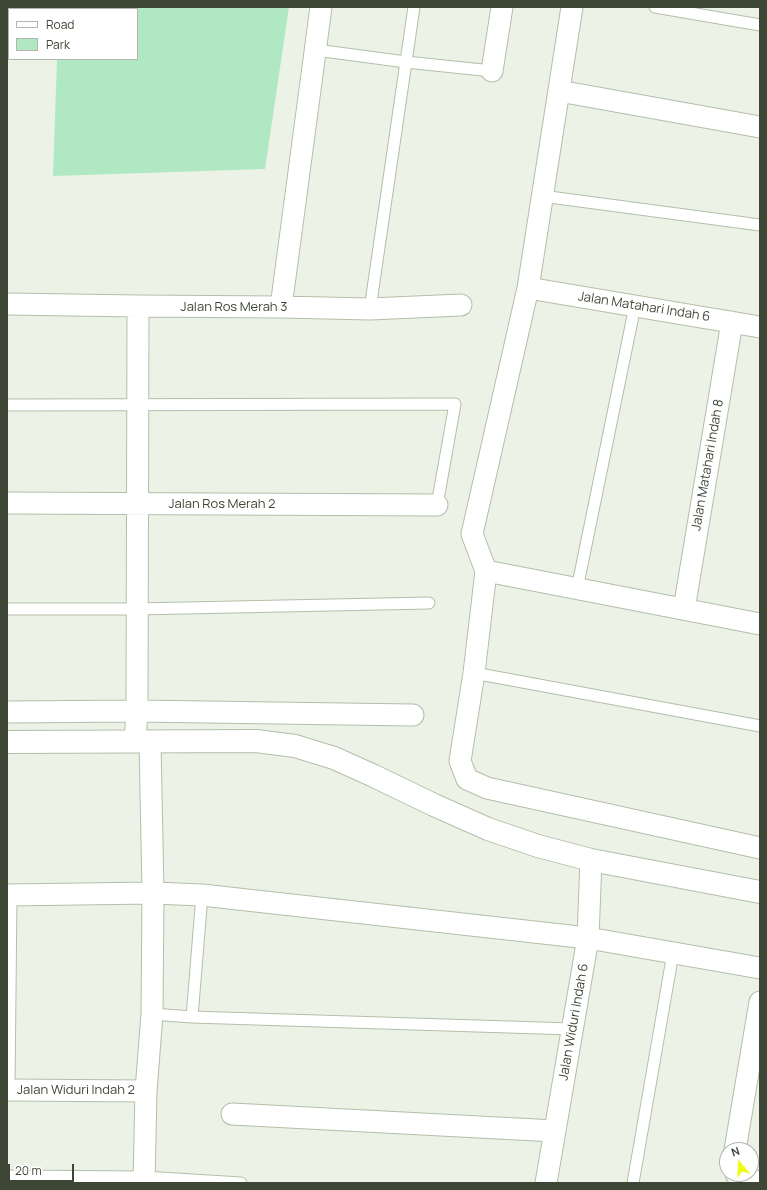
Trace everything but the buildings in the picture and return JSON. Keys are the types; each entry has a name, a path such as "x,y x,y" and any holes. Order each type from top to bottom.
{"street":[{"path":"281,307 321,7"},
{"path":"492,71 502,7"},
{"path":"572,7 528,288 472,534 486,571 474,674 460,761 467,779 487,788 760,848"},
{"path":"559,91 760,127"},
{"name":"Jalan Matahari Indah 6","path":"528,288 760,326"},
{"name":"Jalan Ros Merah 3","path":"7,304 370,309 461,305"},
{"path":"138,306 137,711 142,741 153,893 152,1014 146,1091 144,1180"},
{"name":"Jalan Matahari Indah 8","path":"684,609 732,322"},
{"name":"Jalan Ros Merah 2","path":"7,503 437,505"},
{"path":"486,571 760,624"},
{"path":"7,712 137,711 413,715"},
{"path":"7,742 256,741 295,746 334,758 488,830 538,846 591,860 760,892"},
{"name":"Jalan Widuri Indah 6","path":"546,1183 588,938 591,860"},
{"path":"9,895 153,893 202,895 588,938 760,968"},
{"path":"737,1142 755,1064 760,1002"},
{"name":"Jalan Widuri Indah 2","path":"8,1090 146,1091"},
{"path":"232,1114 555,1131"}],"lane":[{"path":"370,309 414,7"},
{"path":"655,7 760,25"},
{"path":"316,50 406,62 492,71"},
{"path":"542,196 760,225"},
{"path":"577,589 635,306"},
{"path":"7,406 455,404 437,505"},
{"path":"7,609 137,609 430,603"},
{"path":"474,674 760,726"},
{"path":"8,1090 9,895"},
{"path":"192,1017 202,895"},
{"path":"633,1183 673,953"},
{"path":"152,1014 192,1017 572,1029"},
{"path":"7,1176 241,1183"}],"green space":[{"path":"289,7 265,169 53,176 57,60 138,60 138,8 59,8"}]}
